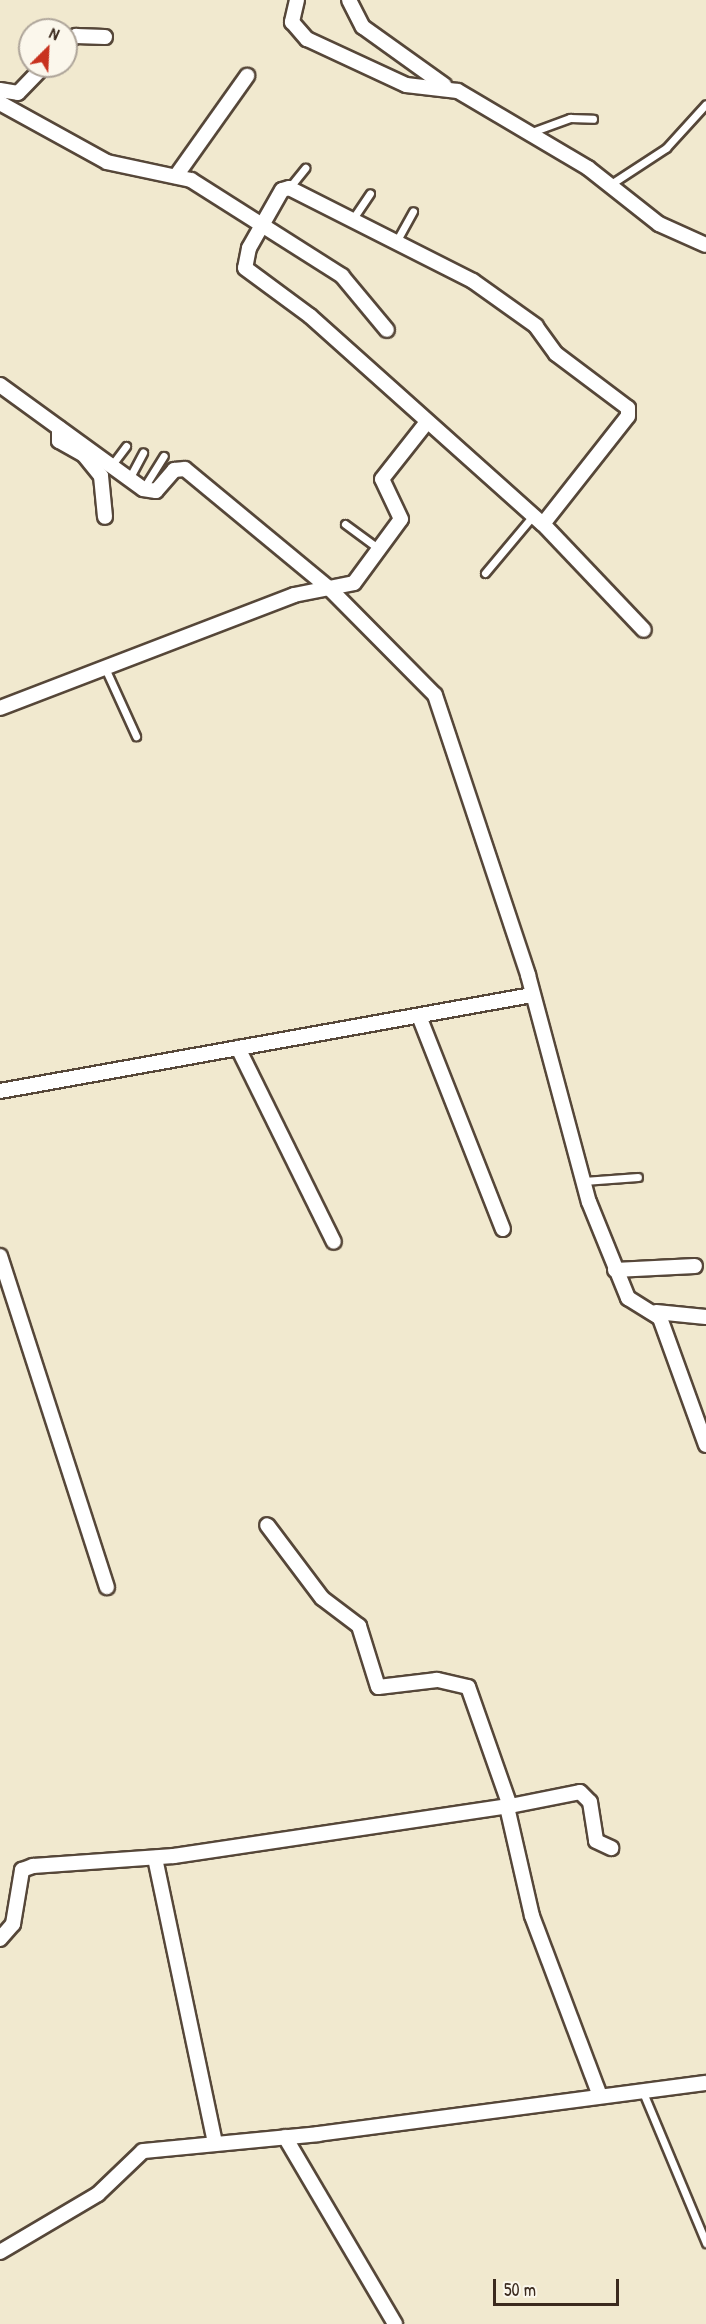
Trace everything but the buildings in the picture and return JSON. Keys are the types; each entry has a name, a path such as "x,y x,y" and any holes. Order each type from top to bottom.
{"street":[{"path":"297,0 292,22 307,39 406,85 444,85"},
{"path":"349,0 363,27 444,85 529,133 610,184 659,224 706,244"},
{"path":"78,36 105,37"},
{"path":"176,176 247,76"},
{"path":"0,90 18,93 32,78"},
{"path":"0,103 107,162 176,176 262,222 354,286 387,330"},
{"path":"537,520 628,416 628,408 556,354 536,326 473,281 289,188 262,222 245,268 310,316 537,520 644,630"},
{"path":"0,385 144,489 156,491 174,470 185,469 330,589 435,695 532,995 584,1181 615,1270 628,1298 660,1320 706,1445"},
{"path":"0,708 294,595 354,583 381,550 401,519 382,479 427,422"},
{"path":"59,428 59,441 84,455 101,476 105,516"},
{"path":"0,1090 532,995"},
{"path":"419,1016 503,1229"},
{"path":"238,1048 334,1242"},
{"path":"0,1256 106,1587"},
{"path":"615,1270 695,1266"},
{"path":"660,1320 706,1317"},
{"path":"267,1525 322,1598 359,1626 378,1687 438,1680 468,1687 510,1806 507,1819 532,1916 600,2096"},
{"path":"0,1939 13,1924 22,1870 155,1858 510,1806 580,1792 590,1802 596,1841 611,1848"},
{"path":"155,1858 215,2143"},
{"path":"0,2252 98,2194 143,2151 285,2137 706,2083"},
{"path":"285,2137 395,2324"}],"lane":[{"path":"610,184 666,148 706,104"},
{"path":"529,133 570,118 594,119"},
{"path":"289,188 305,168"},
{"path":"352,220 370,193"},
{"path":"396,242 413,211"},
{"path":"111,466 126,446"},
{"path":"129,479 143,453"},
{"path":"144,489 164,456"},
{"path":"485,573 537,520"},
{"path":"345,524 381,550"},
{"path":"105,668 136,736"},
{"path":"584,1181 638,1177"},
{"path":"642,2090 706,2243"}]}
